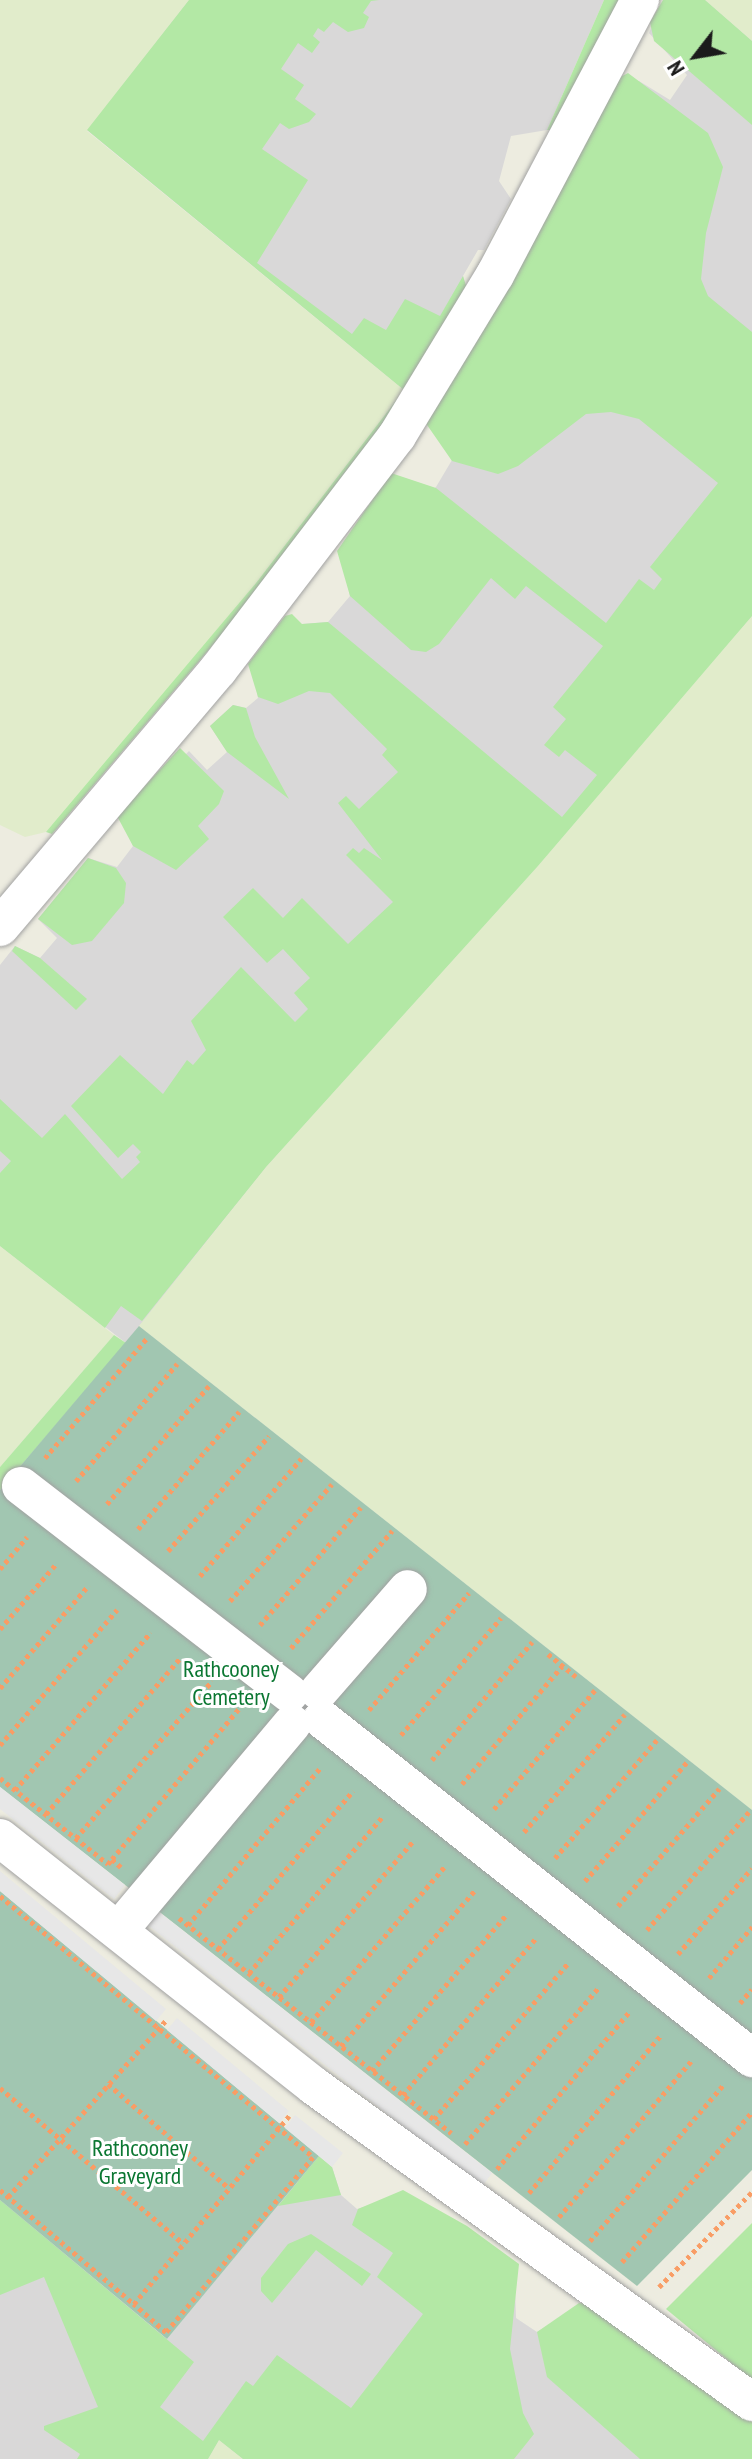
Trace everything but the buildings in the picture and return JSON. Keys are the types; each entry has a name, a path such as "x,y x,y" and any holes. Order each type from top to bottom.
{"street":[{"path":"0,927 218,670 397,436 495,275 640,0"},
{"path":"21,1486 750,2057"},
{"path":"119,1930 408,1589"},
{"path":"0,1838 337,2103 752,2402"}],"path":[{"path":"21,1486 147,1338"},
{"path":"0,1569 177,1364"},
{"path":"548,1654 576,1677"},
{"path":"0,1778 108,1864 112,1859 173,1903 168,1910 476,2152"},
{"path":"497,2169 752,1868"},
{"path":"0,1896 160,2026 313,2157 166,2332 0,2190"},
{"path":"528,2193 752,1927"},
{"path":"559,2217 752,1989"},
{"path":"8,2197 160,2026"},
{"path":"589,2242 750,2057"},
{"path":"108,2084 229,2188"},
{"path":"0,2088 183,2243"},
{"path":"619,2265 752,2112"},
{"path":"134,2304 285,2121"},
{"path":"486,2160 507,2177"},
{"path":"518,2185 538,2201"},
{"path":"656,2290 752,2192"},
{"path":"548,2209 569,2226"},
{"path":"579,2234 599,2250"},
{"path":"609,2257 628,2272"}],"shaded area":[{"path":"189,0 604,0 547,130 511,136 499,181 511,199 484,250 478,250 463,276 466,286 404,390 87,130"},
{"path":"663,0 705,0 752,41 752,616 266,1167 126,1343 0,1246 0,965 15,946 40,958 57,938 38,919 88,858 117,867 133,846 121,819 189,751 207,770 227,752 210,726 233,705 246,708 258,698 255,681 302,624 328,622 350,596 344,565 436,487 452,460 431,429 639,81 670,100 687,75 649,33"},
{"path":"0,1787 125,1885 114,1899 0,1809"},
{"path":"0,1871 166,2009 156,2021 0,1891"},
{"path":"149,1904 492,2173 481,2188 139,1918"},
{"path":"177,2018 289,2111 279,2123 167,2030"},
{"path":"295,2115 343,2153 332,2167 285,2128"},
{"path":"319,2156 332,2167 341,2195 357,2209 391,2198 515,2288 516,2318 537,2332 575,2308 752,2459 243,2459 219,2440 208,2459 0,2459 0,2200 167,2339"}],"green space":[{"path":"0,0 189,0 87,131 404,390 256,583 121,748 46,832 25,837 0,825"},
{"path":"189,0 379,0 371,1 363,13 369,17 364,28 348,32 333,22 324,32 318,28 313,36 320,42 312,53 298,43 281,69 304,85 295,99 316,114 309,122 289,129 280,123 262,149 308,180 257,263 352,334 364,318 386,330 405,299 440,316 463,276 466,286 405,389 411,394 262,587 52,834 46,832 256,583 404,390 87,130"},
{"path":"604,0 619,0 553,130 547,130"},
{"path":"663,0 705,0 752,41 752,125 654,41 650,22"},
{"path":"705,0 752,0 752,41"},
{"path":"628,73 708,133 723,167 706,233 701,279 708,296 752,332 752,616 538,866 266,1167 142,1321 121,1306 105,1328 0,1246 0,1173 11,1161 0,1151 0,1099 42,1138 65,1114 122,1179 140,1162 136,1157 141,1152 133,1144 118,1158 71,1106 120,1055 163,1094 187,1060 193,1065 206,1050 191,1021 241,967 295,1022 308,1009 294,993 310,978 283,949 267,963 223,917 253,888 283,918 302,898 348,944 393,902 346,855 353,848 359,853 364,848 382,860 338,803 346,796 359,809 398,772 382,755 387,749 330,693 309,691 278,704 258,697 248,664 285,616 292,614 302,624 328,622 562,817 597,775 565,750 559,757 544,745 566,719 553,707 603,646 526,586 515,599 491,578 439,644 426,652 411,650 350,596 337,551 391,473 436,488 606,623 639,579 654,590 662,579 650,567 718,483 639,419 611,412 586,414 518,466 498,474 452,461 425,422 615,80"},
{"path":"752,616 752,1810 139,1326 266,1167 538,866"},
{"path":"233,705 246,708 255,737 289,799 227,752 210,726"},
{"path":"180,748 224,791 219,804 198,826 209,839 176,870 133,846 117,816"},
{"path":"88,858 116,868 126,883 124,903 92,941 72,945 38,919"},
{"path":"15,946 40,958 87,999 76,1010 12,951"},
{"path":"0,1246 114,1335 0,1467"},
{"name":"Rathcooney Cemetery","path":"139,1326 752,1810 752,2170 637,2286 0,1787 0,1490"},
{"path":"114,1335 126,1343 0,1490 0,1467"},
{"name":"Rathcooney Graveyard","path":"0,1891 319,2156 167,2339 0,2200"},
{"path":"319,2156 332,2167 341,2195 278,2206"},
{"path":"403,2190 467,2226 519,2264 510,2349 523,2413 534,2434 514,2459 243,2459 219,2440 208,2459 77,2459 80,2454 44,2430 44,2426 98,2407 44,2277 0,2295 0,2200 194,2362 160,2407 203,2441 246,2381 253,2386 277,2355 351,2408 423,2314 377,2277 393,2253 352,2225 358,2209"},
{"path":"752,2223 752,2380 666,2309"},
{"path":"311,2234 371,2274 362,2286 316,2250 272,2303 261,2291 261,2278 288,2244"},
{"path":"579,2303 589,2304 752,2422 752,2459 640,2459 547,2377 537,2332"},
{"path":"219,2440 243,2459 208,2459"}]}
